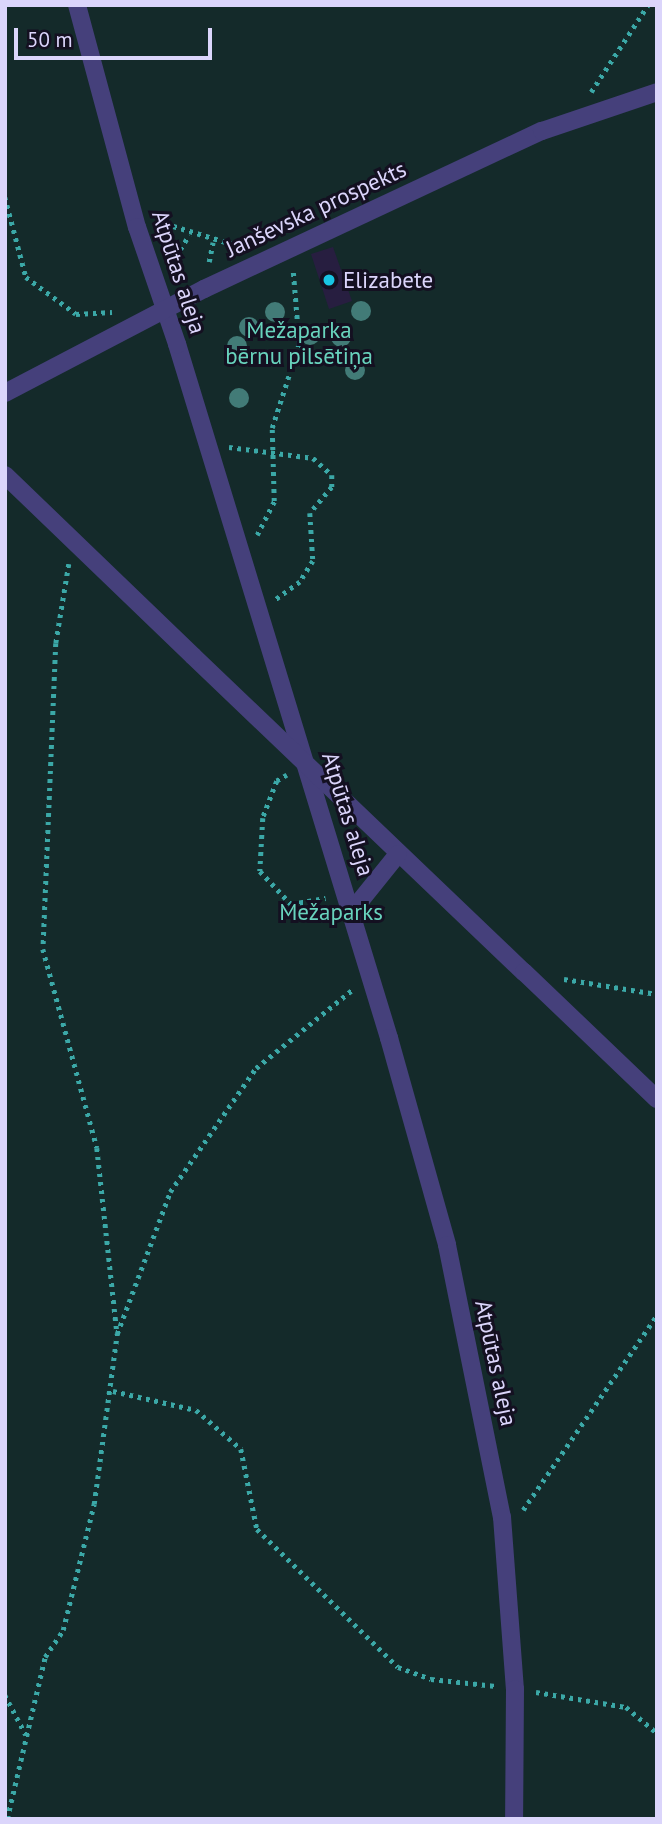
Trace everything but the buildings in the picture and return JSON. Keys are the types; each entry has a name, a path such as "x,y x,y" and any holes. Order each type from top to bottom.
{"street":[{"name":"Atpūtas aleja","path":"77,5 136,227 166,309 352,911 447,1245 502,1517 515,1689 514,1819"},
{"name":"Janševska prospekts","path":"5,393 263,261 575,117 657,93"},
{"path":"5,475 657,1099"},
{"path":"352,911 398,854"}],"path":[{"path":"575,117 648,5"},
{"path":"5,197 26,276 76,314 128,311"},
{"path":"136,227 155,220 240,247 263,261"},
{"path":"240,550 271,511 271,428 299,344 300,307 287,250"},
{"path":"207,446 271,450 319,460 333,482 311,507 310,568 260,612"},
{"path":"7,1819 45,1657 63,1630 113,1391 117,1334 97,1148 43,949 56,643 73,541"},
{"path":"308,767 277,781 269,796 258,844 260,871 290,904 346,892"},
{"path":"524,972 657,994"},
{"path":"117,1334 170,1192 256,1068 370,977"},
{"path":"502,1517 525,1510 657,1315"},
{"path":"113,1391 196,1410 241,1449 257,1529 398,1667 431,1679 626,1707 657,1733"},
{"path":"5,1695 27,1736"}],"green space":[{"name":"Mežaparks","path":"5,5 657,5 657,1819 5,1819"}],"place":[{"name":"Elizabete","path":"329,280"}],"park label":[{"name":"Mežaparka bērnu pilsētiņa","path":"299,343"}]}
